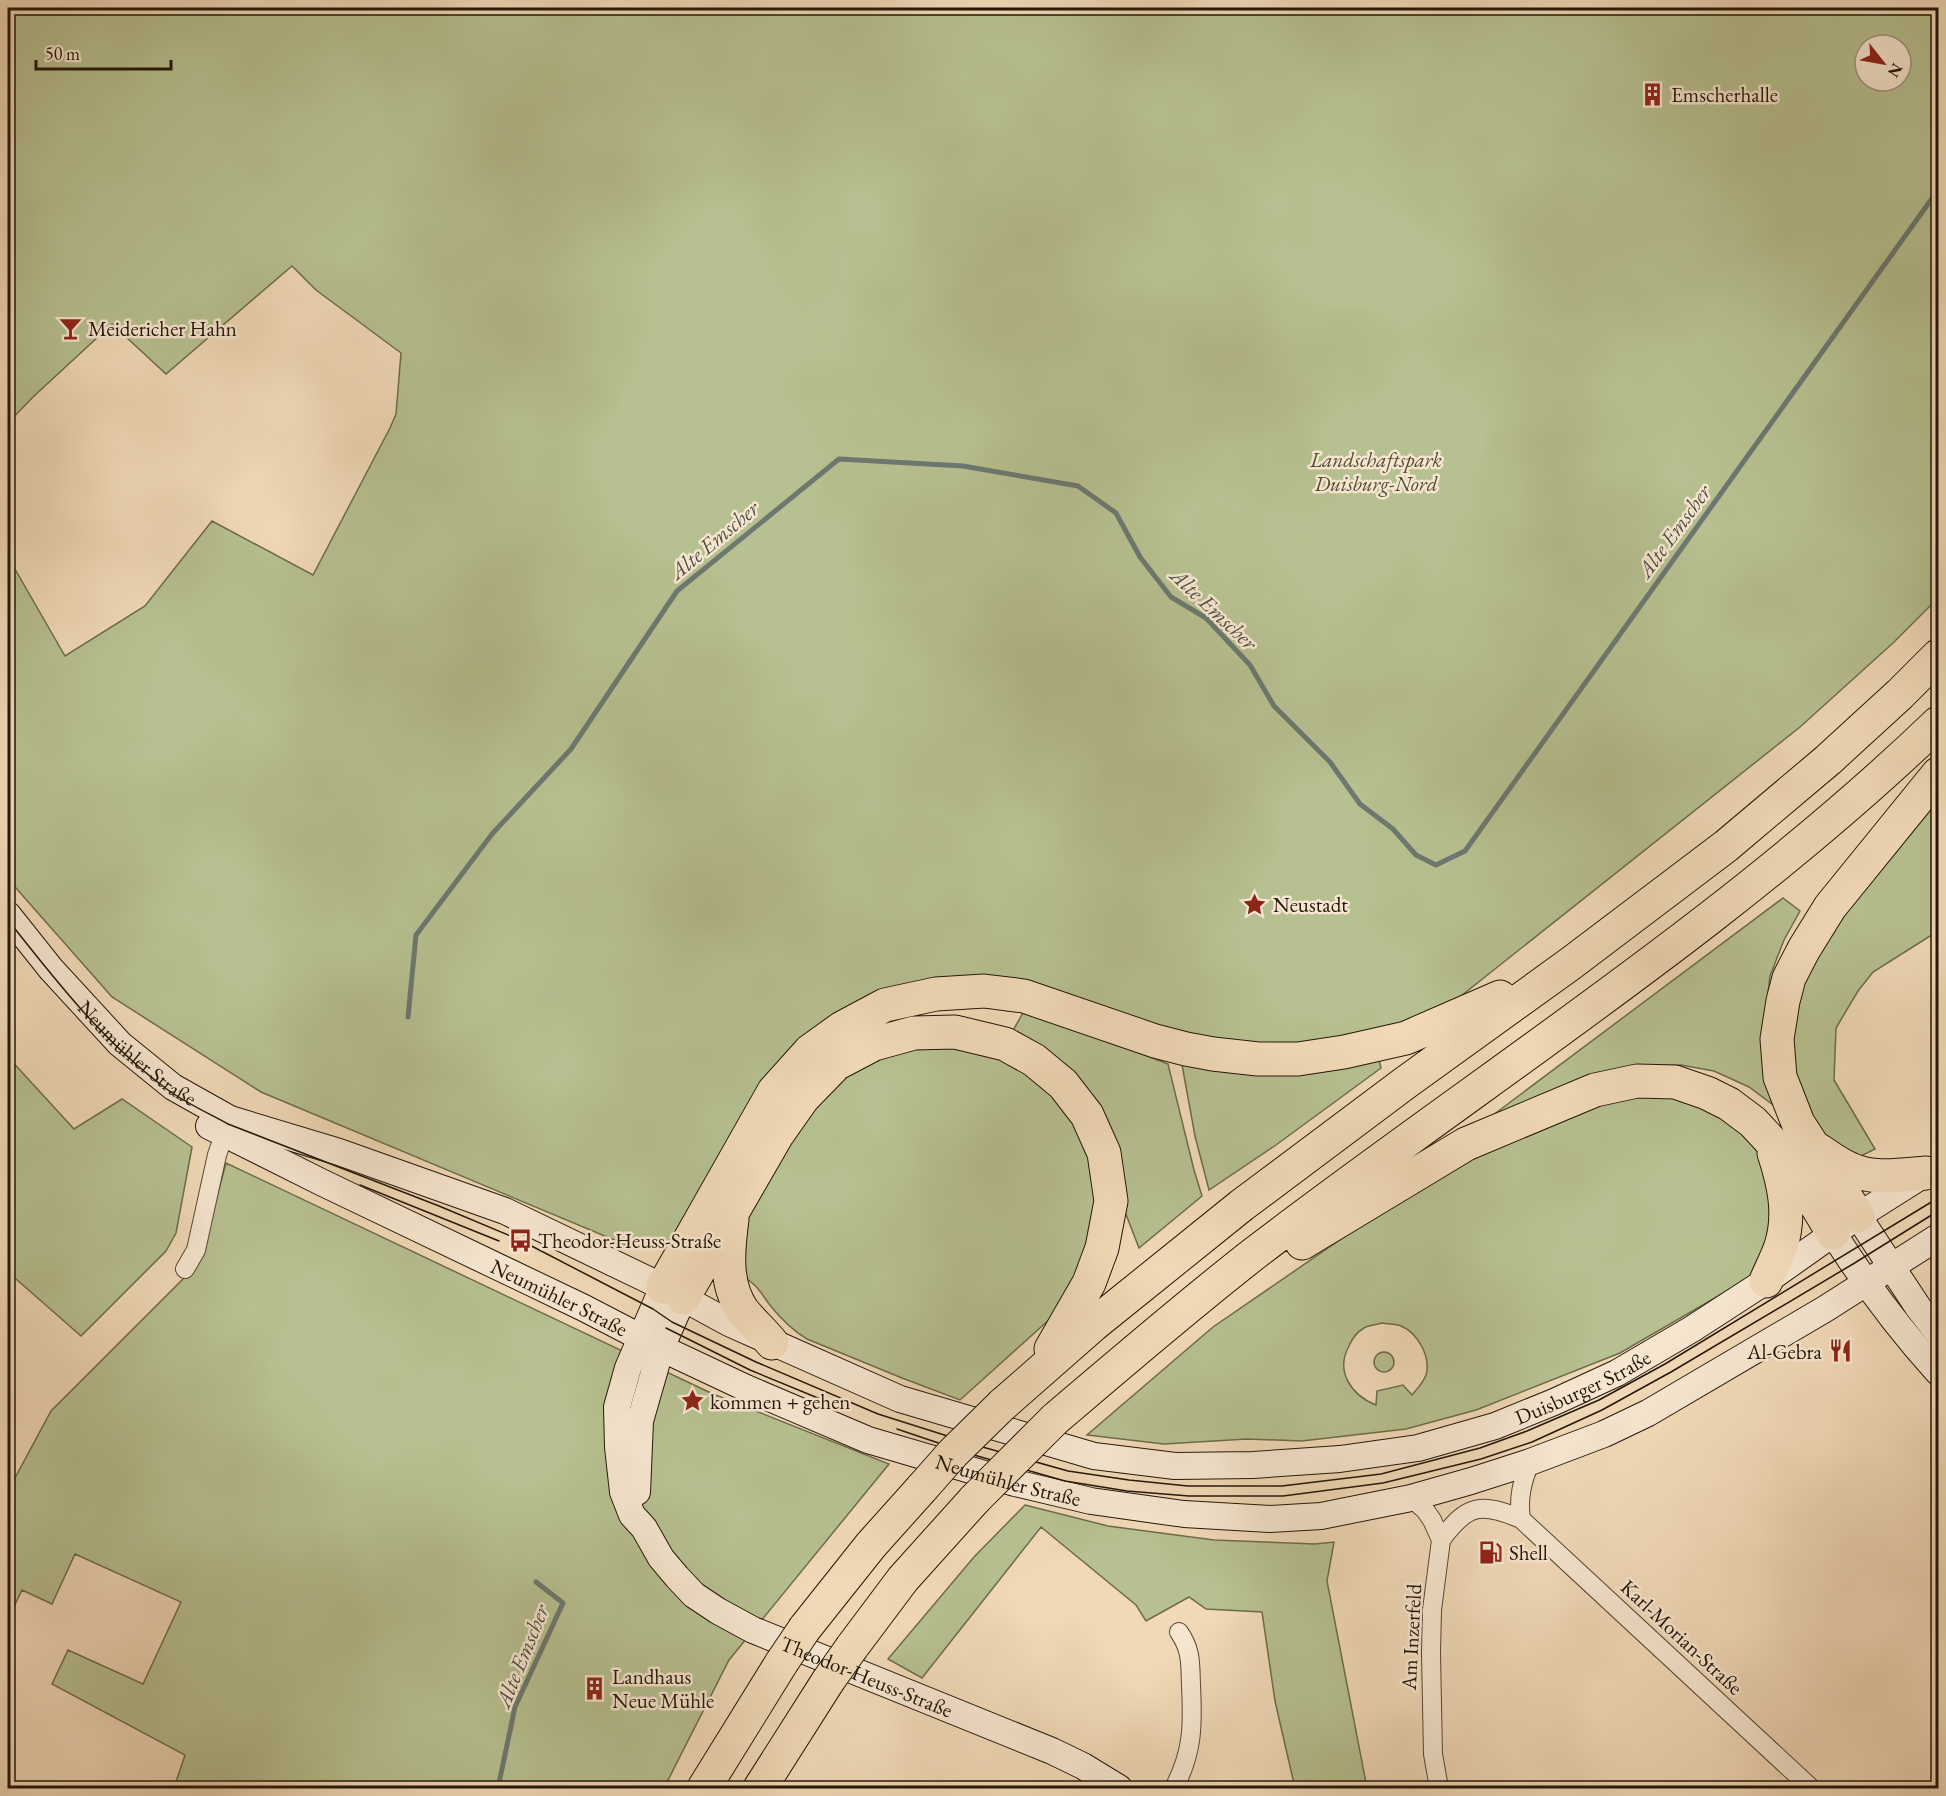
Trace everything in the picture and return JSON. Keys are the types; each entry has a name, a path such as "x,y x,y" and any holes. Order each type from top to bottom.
{"highway":[{"path":"704,1788 782,1662 806,1628 871,1545 953,1453 1002,1405 1092,1325 1242,1206 1726,846 1828,760 1938,656"},
{"path":"760,1788 828,1682 903,1579 975,1499 1055,1419 1160,1330 1256,1262 1723,910 1828,825 1938,723"},
{"path":"1846,1225 1812,1146 1798,1123 1780,1077 1777,1039 1783,1001 1789,978 1830,907 1938,774"},
{"path":"673,1293 774,1092 810,1051 842,1028 885,1005 936,994 984,991 1024,996 1155,1041 1213,1054 1258,1059 1298,1059 1344,1052 1406,1038 1570,964"},
{"path":"673,1293 732,1211 802,1098 836,1064 874,1044 914,1033 955,1032 1005,1044 1034,1060 1063,1084 1087,1115 1104,1153 1111,1201 1102,1248 1089,1283 1035,1377"},
{"path":"1256,1262 1466,1143 1595,1090 1637,1081 1675,1082 1707,1093 1729,1104 1753,1122 1846,1225"},
{"path":"1766,1281 1781,1245 1787,1212 1782,1179 1769,1140"},
{"path":"1812,1146 1851,1169 1865,1174 1878,1176 1932,1169"},
{"path":"732,1211 728,1250 731,1284 742,1310 772,1343"}],"main road":[{"name":"Neumühler Straße","path":"8,915 51,969 120,1044 173,1087 227,1126 339,1152 505,1211 729,1323 900,1399 1094,1456 1175,1466"},
{"name":"Neumühler Straße","path":"8,941 100,1046 135,1079 163,1100 227,1126 651,1343 746,1388 868,1440 1015,1483 1091,1501 1184,1514 1270,1519 1321,1516 1411,1498"},
{"name":"Duisburger Straße","path":"1175,1466 1252,1466 1340,1460 1418,1448 1495,1426 1554,1402 1617,1372 1692,1329 1932,1169"},
{"path":"1846,1225 1892,1267 1938,1333"},
{"path":"1846,1225 1866,1284 1903,1333 1938,1372"},
{"path":"1411,1498 1530,1462 1604,1434 1648,1413 1866,1284 1938,1237"},
{"name":"Theodor-Heuss-Straße","path":"673,1293 651,1343 628,1368 617,1407 618,1447 623,1492 632,1515 644,1528 661,1558 694,1595 753,1630 1052,1751 1083,1766 1119,1788"}],"street":[{"path":"184,1269 196,1250 217,1155 227,1126"},
{"path":"1521,1520 1519,1496 1522,1479 1530,1462"},
{"path":"1411,1498 1425,1510 1441,1540"},
{"name":"Karl-Morian-Straße","path":"1441,1540 1463,1514 1475,1509 1504,1512 1521,1520 1811,1788"},
{"name":"Am Inzerfeld","path":"1439,1788 1433,1754 1431,1653 1432,1610 1441,1540"},
{"path":"1174,1788 1181,1775 1193,1725 1188,1645 1179,1632"}],"green space":[{"name":"Landschaftspark Duisburg-Nord","path":"8,8 1938,8 1938,598 1893,643 1800,727 1447,1007 1402,1025 1300,1046 1212,1040 1151,1027 1080,1002 878,997 672,1244 666,1241 649,1248 631,1247 261,1092 112,997 8,879 8,557 65,656 145,606 212,521 313,575 396,414 401,353 316,290 292,266 166,374 112,324 8,423"},
{"path":"1938,796 1938,931 1873,972 1858,991 1836,1028 1834,1080 1875,1149 1851,1161 1829,1143 1800,1096 1793,1062 1793,1027 1802,986 1815,955 1843,915"},
{"path":"1783,898 1800,911 1784,940 1770,976 1765,1020 1780,1098 1772,1104 1749,1087 1714,1071 1681,1065 1641,1066 1489,1118"},
{"path":"1024,1011 1168,1064 1202,1196 1139,1248 1122,1204 1119,1175 1011,1034"},
{"path":"918,1046 978,1049 1028,1073 1070,1113 1089,1154 1095,1188 1096,1220 1088,1255 1051,1318 960,1400 807,1339 786,1323 755,1285 743,1277 744,1221 785,1140 845,1073 878,1056"},
{"path":"8,1057 74,1129 122,1099 192,1147 176,1233 166,1251 81,1336 8,1272"},
{"path":"1379,1060 1381,1068 1276,1145 1209,1190 1195,1136 1182,1065"},
{"path":"1641,1092 1700,1098 1753,1139 1769,1168 1778,1202 1766,1262 1746,1280 1620,1353 1476,1410 1406,1429 1302,1441 1247,1439 1164,1444 1087,1435 1213,1327 1379,1213 1450,1171 1518,1135 1594,1103","holes":["1382,1323 1401,1326 1413,1334 1425,1353 1427,1368 1423,1381 1412,1395 1403,1385 1377,1391 1376,1405 1367,1401 1353,1389 1345,1373 1344,1364 1345,1355 1353,1338 1368,1326"]},
{"path":"226,1163 713,1394 889,1464 729,1660 664,1788 174,1788 185,1755 52,1684 68,1650 143,1684 181,1602 75,1554 52,1604 22,1590 8,1619 8,1491 51,1411 199,1263"},
{"path":"1384,1352 1391,1355 1394,1362 1391,1369 1384,1372 1377,1369 1374,1362 1377,1355"},
{"path":"1025,1505 1108,1526 1214,1540 1315,1544 1334,1542 1327,1581 1367,1788 1295,1788 1275,1701 1262,1612 1206,1609 1189,1597 1146,1621 1136,1605 1041,1527 922,1678 888,1659 974,1557"}],"waterway":[{"name":"Alte Emscher","path":"408,1017 416,935 492,834 571,749 677,591 839,459 963,466 1078,486 1116,513 1140,557 1171,597 1206,618 1250,665 1274,706 1330,762 1360,804 1393,829 1416,855 1436,865 1465,851 1938,190"},
{"name":"Alte Emscher","path":"498,1788 515,1707 563,1603 536,1582"}],"tram line":[{"path":"8,920 82,1011 123,1053 175,1095 228,1124 520,1240 653,1309 672,1322 756,1362 878,1414 1068,1471 1129,1480 1188,1486 1282,1486 1381,1474 1480,1448 1527,1431 1599,1400 1665,1364 1938,1198"},
{"path":"360,1185 499,1241"},
{"path":"897,1429 974,1455 1065,1481 1127,1491 1189,1496 1283,1496 1383,1483 1481,1459 1532,1442 1602,1410 1671,1372 1938,1211"},
{"path":"666,1328 750,1370 830,1403"}],"place":[{"name":"Emscherhalle","path":"1653,94"},
{"name":"Meidericher Hahn","path":"70,328"},
{"name":"Neustadt","path":"1255,904"},
{"name":"Theodor-Heuss-Straße","path":"520,1240"},
{"name":"Al-Gebra","path":"1840,1351"},
{"name":"kommen + gehen","path":"692,1401"},
{"name":"Shell","path":"1491,1552"},
{"name":"Landhaus Neue Mühle","path":"594,1688"}]}
